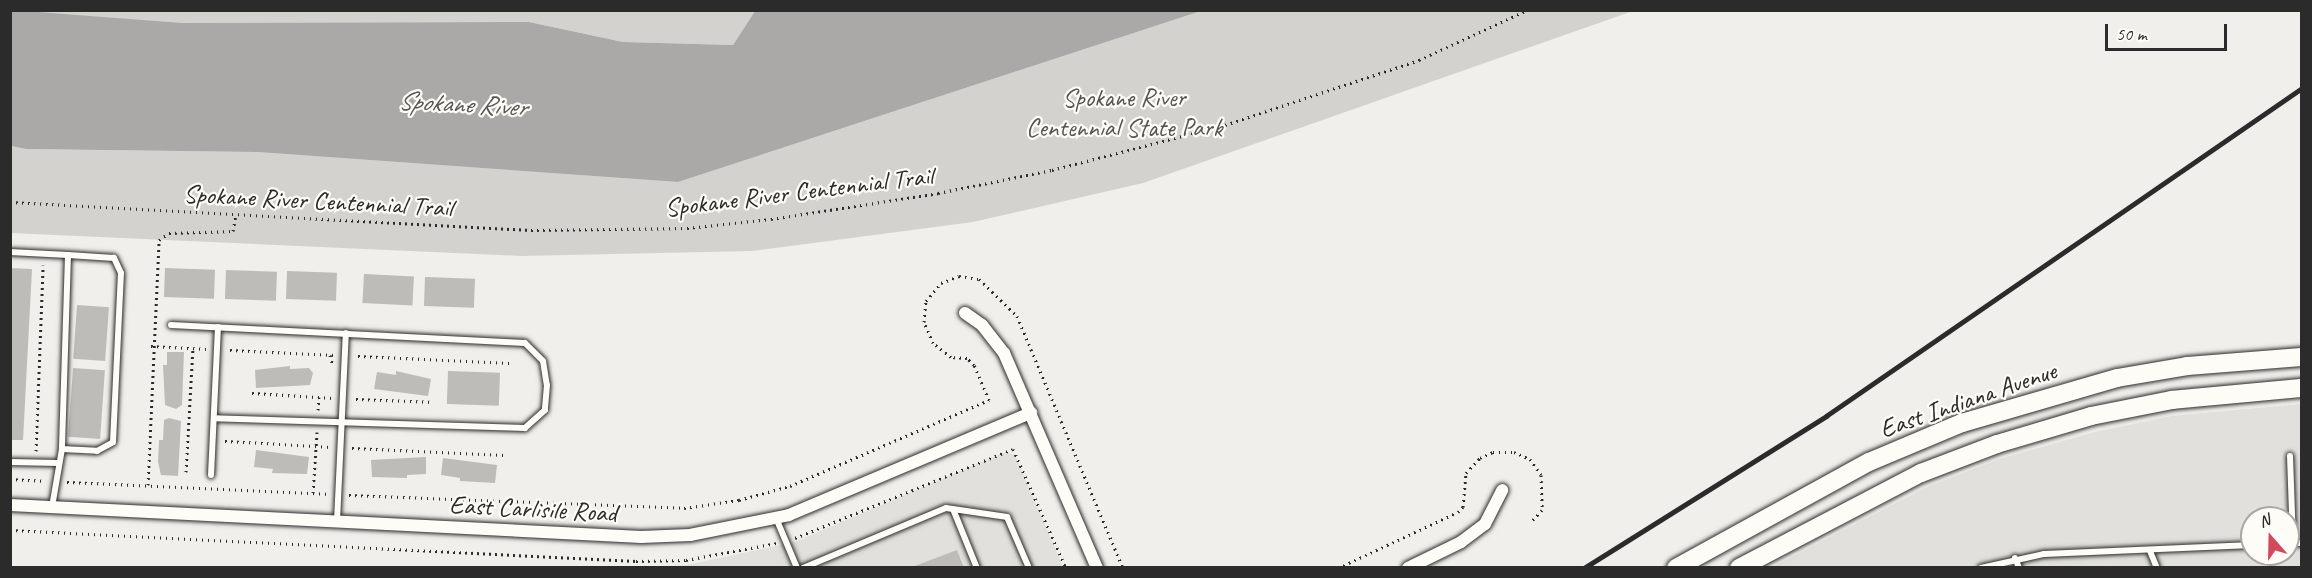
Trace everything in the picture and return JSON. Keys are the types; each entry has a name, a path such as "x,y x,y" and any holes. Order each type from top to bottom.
{"main road":[{"name":"East Indiana Avenue","path":"1676,567 1869,462 1962,423 2117,378 2187,366 2301,357"},
{"name":"East Indiana Avenue","path":"1739,567 1921,472 1997,444 2091,416 2172,400 2301,388"}],"street":[{"path":"965,313 982,325 1005,353 1097,567"},
{"name":"East Carlisile Road","path":"10,505 641,537 690,535 776,518 1030,412"},
{"path":"1408,567 1461,542 1485,524 1502,490"}],"lane":[{"path":"10,252 114,258 121,273 112,442 97,451 62,449"},
{"path":"52,507 62,449 69,255"},
{"path":"171,325 525,344 543,361 547,385 546,410 525,428 214,418"},
{"path":"211,475 218,327"},
{"path":"337,521 346,333"},
{"path":"2290,456 2290,506"},
{"path":"10,462 58,463"},
{"path":"803,567 946,508 1007,517 1029,567"},
{"path":"953,509 977,567"},
{"path":"776,518 797,567"},
{"path":"1981,567 2015,558 2240,546"},
{"path":"2150,550 2157,567"},
{"path":"2015,558 2019,567"}],"path":[{"name":"Spokane River Centennial Trail","path":"10,202 531,230 687,228 771,219 1040,173 1225,125 1419,60 1527,10"},
{"path":"28,450 37,451 45,266 33,265"},
{"path":"10,479 339,495 684,508 739,500 790,486 988,400 974,365 967,358 951,357 933,343 924,322 926,301 941,283 959,276 979,279 1017,316 1123,567"},
{"path":"151,346 207,349"},
{"path":"186,472 193,348"},
{"path":"230,350 335,355"},
{"path":"357,356 510,363"},
{"path":"252,393 333,398"},
{"path":"318,410 319,397"},
{"path":"356,399 434,402"},
{"path":"313,493 316,432"},
{"path":"225,441 331,447"},
{"path":"352,448 504,455"},
{"path":"1338,567 1458,512 1463,507 1466,473 1480,458 1493,452 1514,452 1530,459 1541,475 1542,510 1531,522"},
{"path":"2075,567 2137,567"}],"shaded area":[{"path":"2301,404 2301,567 1771,568 1927,487 2000,459 2095,432 2172,416"},
{"path":"1005,452 1015,455 1063,567 633,568 687,565 795,542"}],"green space":[{"path":"11,11 755,11 733,45 623,42 529,22 183,23"},
{"name":"Spokane River Centennial State Park","path":"1201,11 1633,11 1143,183 973,222 752,251 522,256 11,233 11,146 26,149 257,152 678,182"}],"water":[{"name":"Spokane River","path":"11,10 183,23 529,22 623,42 733,45 755,11 1201,11 678,182 257,152 26,149 11,146"}],"building":[{"path":"10,268 32,269 23,440 10,440"},
{"path":"165,268 215,270 214,299 164,297"},
{"path":"226,270 277,272 276,301 225,299"},
{"path":"287,271 337,273 336,301 286,299"},
{"path":"364,274 414,277 412,306 362,303"},
{"path":"425,277 475,279 474,308 424,306"},
{"path":"77,305 109,307 105,361 73,359"},
{"path":"167,352 184,352 182,405 176,409 165,405 163,365 167,365"},
{"path":"290,366 290,369 309,368 313,373 310,385 256,388 255,370"},
{"path":"73,368 105,370 100,439 68,437"},
{"path":"396,371 431,379 428,396 374,389 377,372 396,375"},
{"path":"448,371 500,373 499,406 447,404"},
{"path":"169,418 181,421 178,476 161,475 158,462 159,440 163,440 164,420"},
{"path":"256,450 309,457 307,474 272,473 273,469 254,467"},
{"path":"426,457 426,474 407,475 407,478 372,477 371,460"},
{"path":"443,458 497,465 495,483 460,481 460,478 441,475"},
{"path":"957,550 964,568 912,568 912,567"}],"railway":[{"path":"1584,568 1826,416 2302,88"}]}
